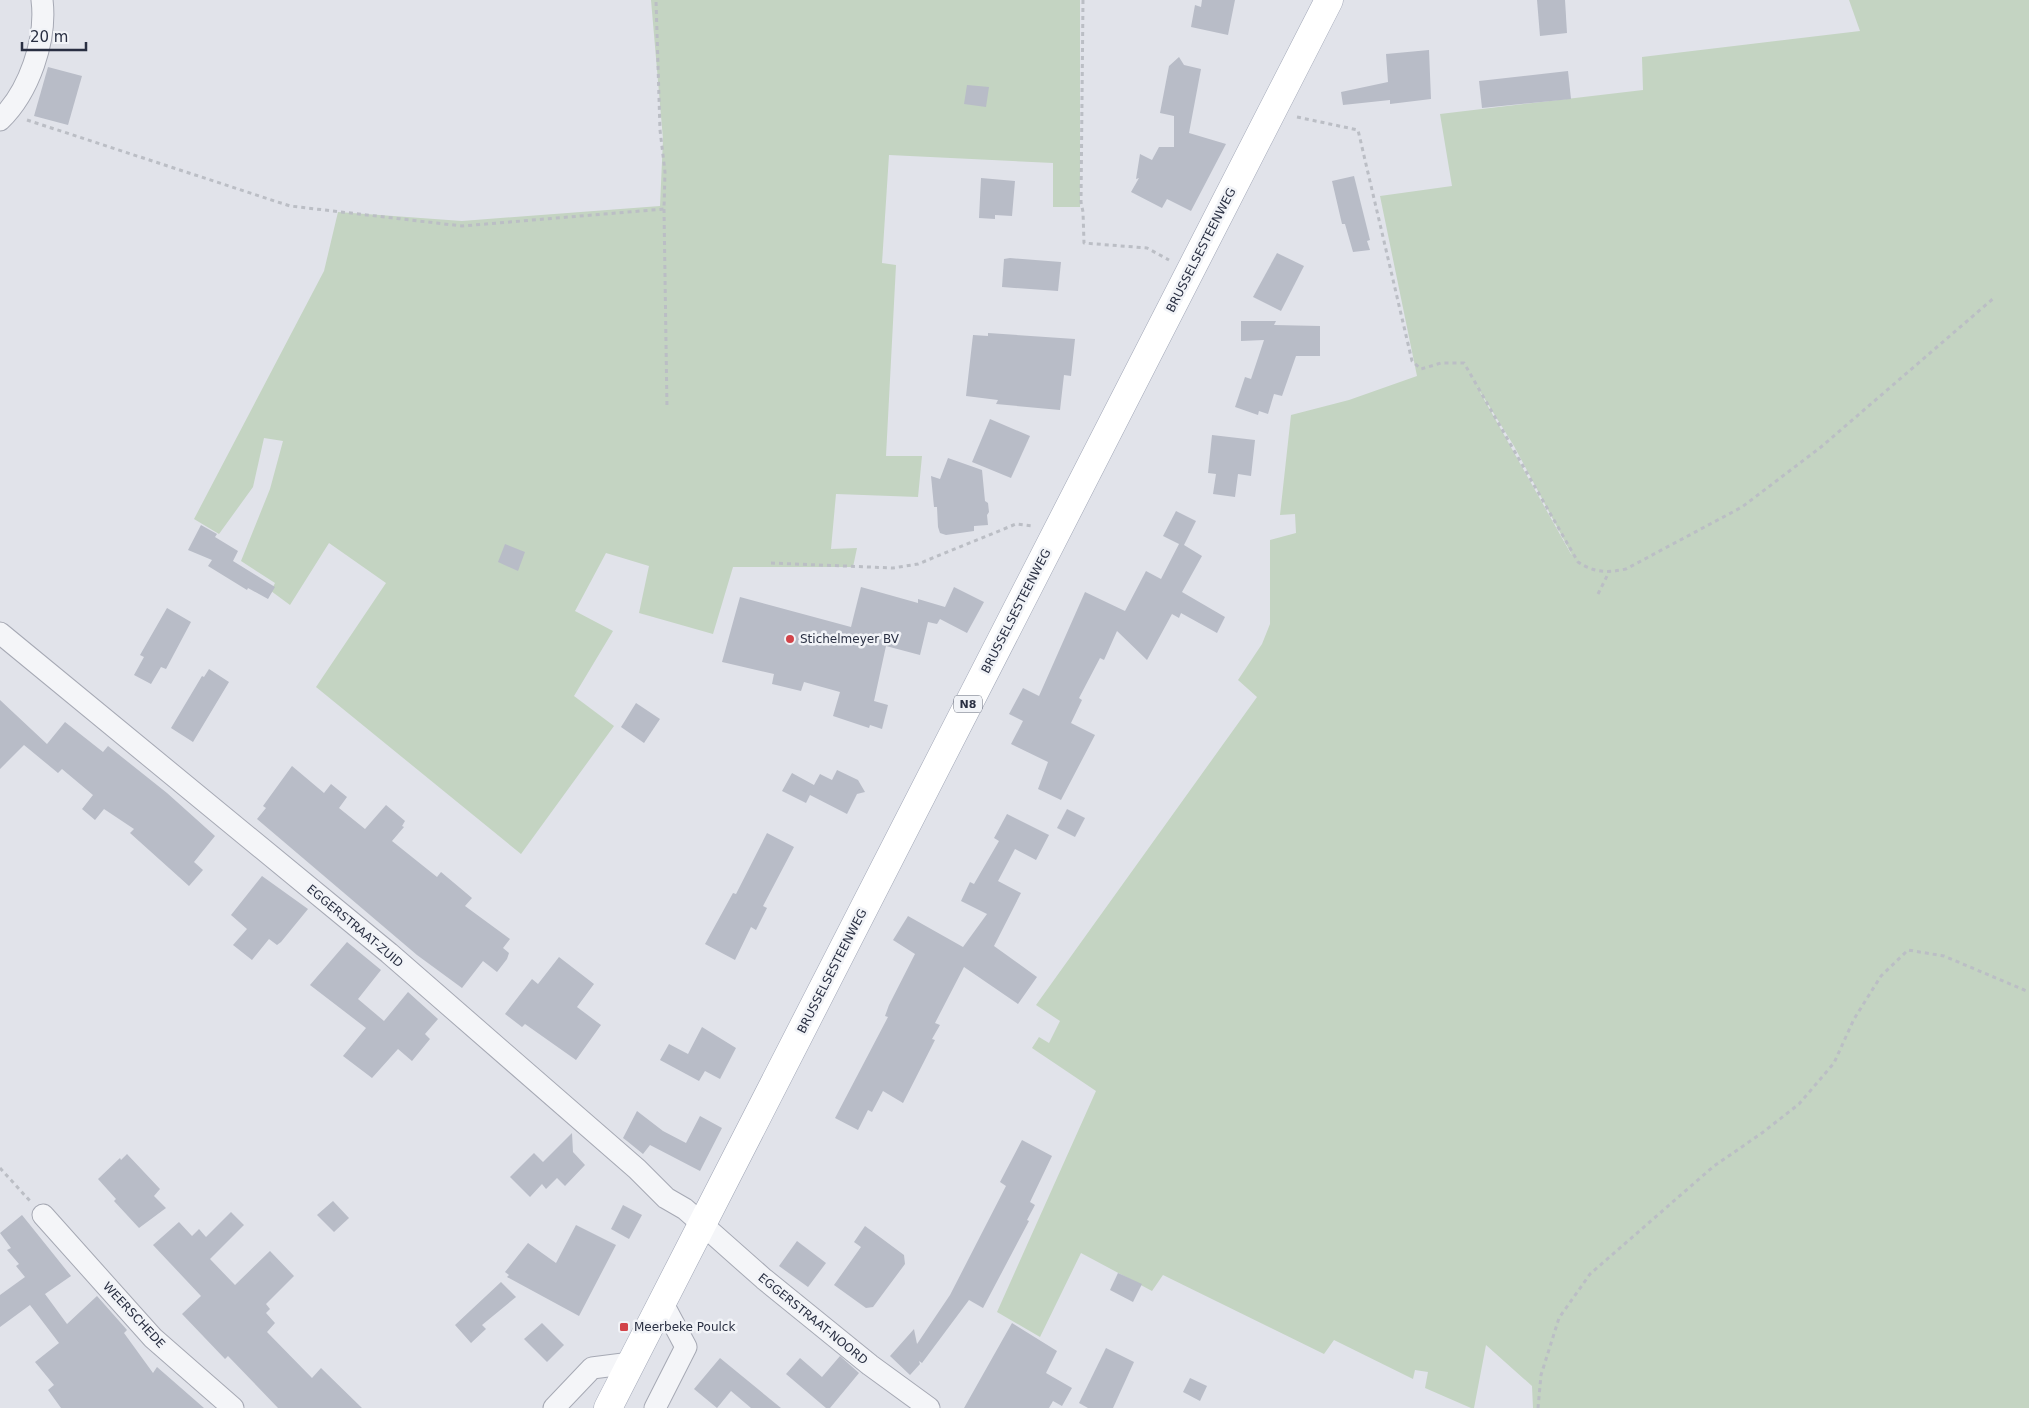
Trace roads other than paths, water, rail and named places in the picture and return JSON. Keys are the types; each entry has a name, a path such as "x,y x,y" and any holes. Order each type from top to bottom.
{"main road":[{"name":"BRUSSELSESTEENWEG","path":"608,1408 1329,0"}],"street":[{"path":"4,117 19,96 34,62 42,25 42,0"},
{"name":"EGGERSTRAAT-ZUID","path":"0,634 389,953 637,1169 666,1198 685,1209 701,1226"},
{"name":"WEERSCHEDE","path":"42,1215 153,1338 233,1408"},
{"name":"EGGERSTRAAT-NOORD","path":"701,1226 870,1366 929,1408"},
{"path":"655,1408 686,1347 662,1302"},
{"path":"554,1408 592,1368 630,1363"}],"place":[{"name":"Stichelmeyer BV","path":"790,639"},
{"name":"Meerbeke Poulck","path":"624,1327"}]}
